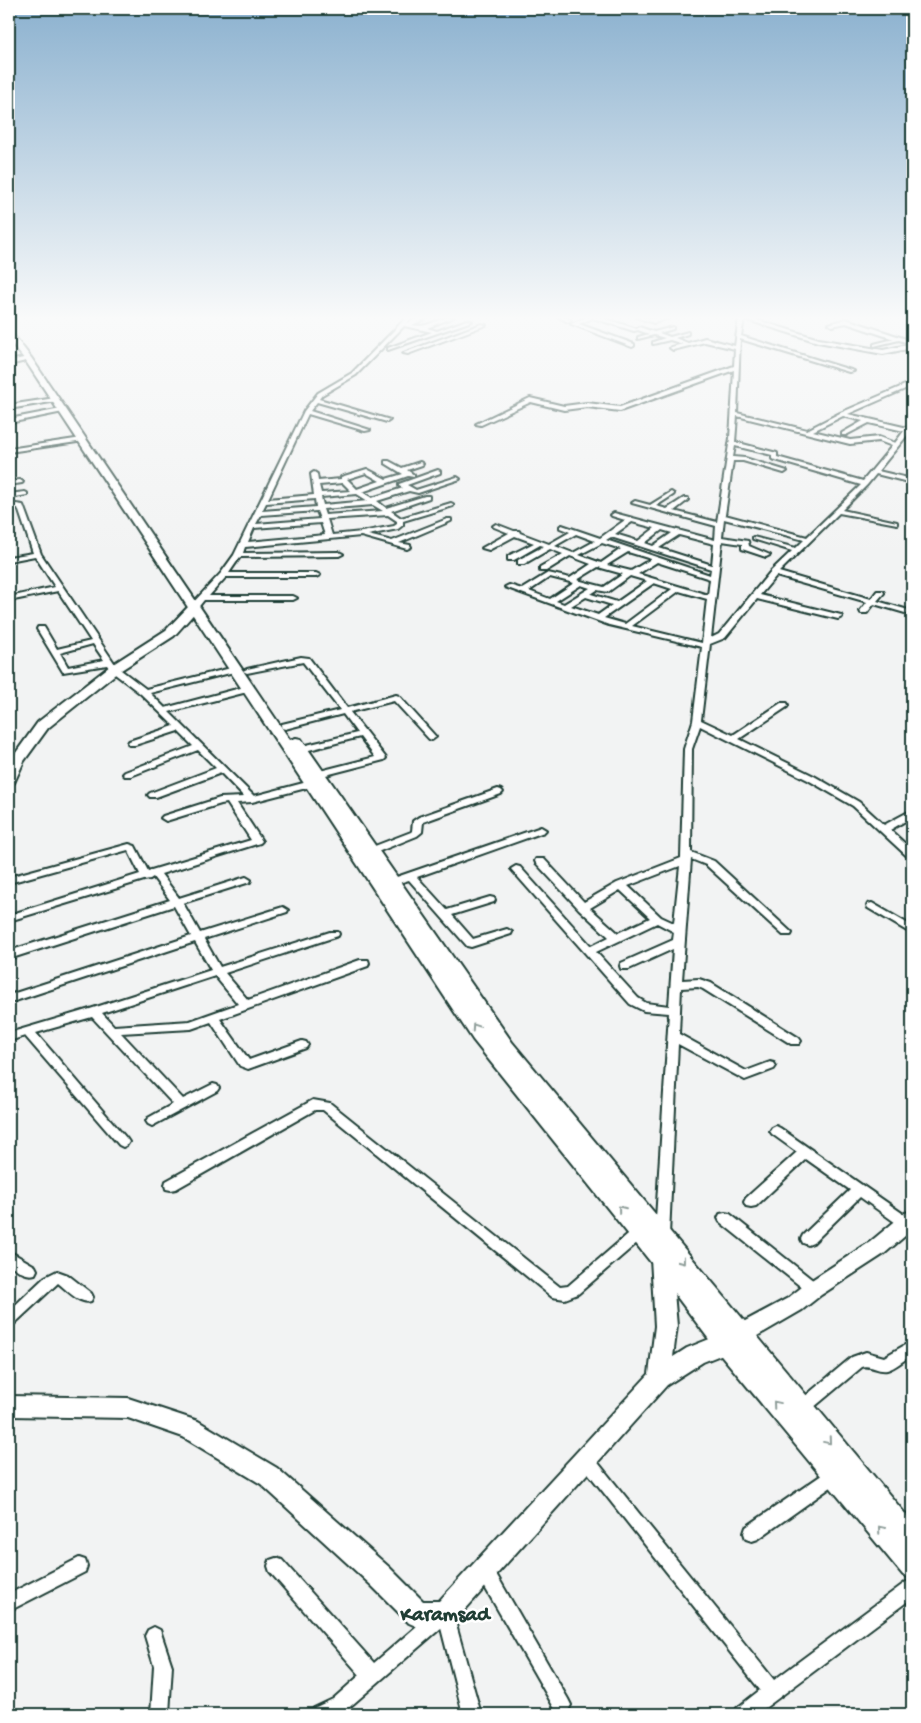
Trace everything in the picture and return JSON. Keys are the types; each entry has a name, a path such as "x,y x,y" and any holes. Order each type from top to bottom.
{"main road":[{"path":"53,397 198,603 241,670 301,749 315,779 480,1034 640,1232 662,1247"},
{"path":"60,397 137,517"},
{"path":"241,670 248,689 371,851 505,1047 571,1129 733,1339 835,1475 912,1566"},
{"path":"733,1339 801,1408 912,1542"}],"street":[{"path":"9,780 17,761 43,725 111,666 170,633 224,575 238,555 250,526 306,412 318,397"},
{"path":"479,424 530,400 564,408 588,405 620,409 652,397"},
{"path":"660,1378 666,1326 662,1247 678,930 685,857 688,749 697,721 720,521 730,459 735,397"},
{"path":"807,432 881,397"},
{"path":"316,400 387,420"},
{"path":"11,408 58,406"},
{"path":"9,421 22,421 58,406"},
{"path":"11,408 22,421"},
{"path":"306,412 367,430"},
{"path":"734,414 850,442 878,439 896,445"},
{"path":"842,414 911,431"},
{"path":"844,434 869,420"},
{"path":"509,587 627,626 706,644 722,636 774,573 865,484 896,445 911,431"},
{"path":"9,446 10,450 15,450 82,440"},
{"path":"731,443 775,454 774,458 865,484"},
{"path":"730,459 743,459 784,471"},
{"path":"387,462 417,479"},
{"path":"263,501 358,492 386,482 420,464"},
{"path":"345,482 344,477 365,471 386,482"},
{"path":"438,472 401,484 408,489 418,492 457,479"},
{"path":"874,472 912,481"},
{"path":"314,474 326,537 322,554"},
{"path":"9,484 20,482"},
{"path":"316,483 345,482 400,520"},
{"path":"257,513 373,502 408,489"},
{"path":"9,496 25,494"},
{"path":"651,508 672,494"},
{"path":"250,526 389,512 427,497"},
{"path":"639,544 658,527 670,512 686,499"},
{"path":"635,503 670,512 808,539"},
{"path":"9,505 21,506 37,554 111,666 144,692 252,799"},
{"path":"400,520 451,505"},
{"path":"837,511 895,523"},
{"path":"614,515 718,541 746,542 746,548 766,555"},
{"path":"242,545 358,535 396,528 400,525 400,520"},
{"path":"392,543 449,520"},
{"path":"543,569 600,541 631,520"},
{"path":"496,526 600,564 711,598"},
{"path":"562,527 655,560 714,573"},
{"path":"486,548 516,532"},
{"path":"521,562 575,532"},
{"path":"654,548 678,532"},
{"path":"610,534 654,548 714,573"},
{"path":"358,535 407,547"},
{"path":"756,538 796,550"},
{"path":"511,558 541,542"},
{"path":"571,580 627,549"},
{"path":"9,559 37,554"},
{"path":"238,555 339,554"},
{"path":"524,591 551,575 605,590 655,560"},
{"path":"774,573 912,613"},
{"path":"224,575 316,575"},
{"path":"600,618 617,604 652,581"},
{"path":"551,601 579,582"},
{"path":"9,599 60,588"},
{"path":"565,606 595,588"},
{"path":"627,626 678,588"},
{"path":"864,611 880,593"},
{"path":"584,594 617,604"},
{"path":"756,596 838,617"},
{"path":"198,603 293,598"},
{"path":"41,629 66,670 111,666"},
{"path":"55,652 90,644"},
{"path":"144,692 304,658 381,758 252,799 220,801 166,818"},
{"path":"164,711 248,689"},
{"path":"285,726 396,698 432,737"},
{"path":"733,739 784,705"},
{"path":"697,721 811,778 856,804 912,855"},
{"path":"132,743 180,727"},
{"path":"301,749 362,734"},
{"path":"128,774 200,746"},
{"path":"153,795 223,769"},
{"path":"371,851 414,834 417,832 418,821 422,819 498,792"},
{"path":"9,918 257,841 230,800"},
{"path":"884,829 912,813"},
{"path":"392,882 542,830"},
{"path":"9,880 129,847 132,848 151,875 177,902 217,971 246,1006"},
{"path":"583,908 621,885 685,857 710,862 787,933"},
{"path":"540,861 583,908 616,938"},
{"path":"516,869 639,1005 674,1010"},
{"path":"411,876 471,943 507,932"},
{"path":"9,955 246,880"},
{"path":"621,885 657,919 678,930"},
{"path":"445,914 490,900"},
{"path":"872,906 912,931"},
{"path":"9,998 283,910"},
{"path":"589,951 657,919"},
{"path":"9,1038 334,934"},
{"path":"625,966 678,942"},
{"path":"111,1030 180,1027 246,1006 364,963"},
{"path":"676,984 699,983 708,986 795,1041"},
{"path":"94,1012 181,1104"},
{"path":"213,1017 248,1065 302,1045"},
{"path":"28,1032 123,1142"},
{"path":"673,1036 744,1076 770,1066"},
{"path":"152,1121 213,1088"},
{"path":"171,1185 313,1105 320,1105 326,1106 557,1293 573,1290 640,1232"},
{"path":"320,1714 340,1705 445,1613 660,1378 695,1355 733,1339 795,1304 814,1289 877,1248 910,1222 859,1190 776,1131"},
{"path":"751,1202 805,1152"},
{"path":"808,1240 859,1190"},
{"path":"725,1218 814,1289"},
{"path":"9,1257 30,1270"},
{"path":"9,1320 50,1281 57,1277 63,1279 86,1297"},
{"path":"801,1408 857,1362 866,1360 885,1364 910,1353"},
{"path":"9,1406 128,1408 190,1429 269,1476 380,1576 418,1614 445,1613"},
{"path":"586,1459 773,1692"},
{"path":"752,1533 835,1475"},
{"path":"9,1603 79,1566"},
{"path":"276,1566 373,1676"},
{"path":"485,1571 562,1705"},
{"path":"743,1714 912,1588"},
{"path":"445,1613 472,1714"},
{"path":"154,1636 163,1666 160,1714"}],"district":[{"name":"Karamsad","path":"445,1613"}]}
